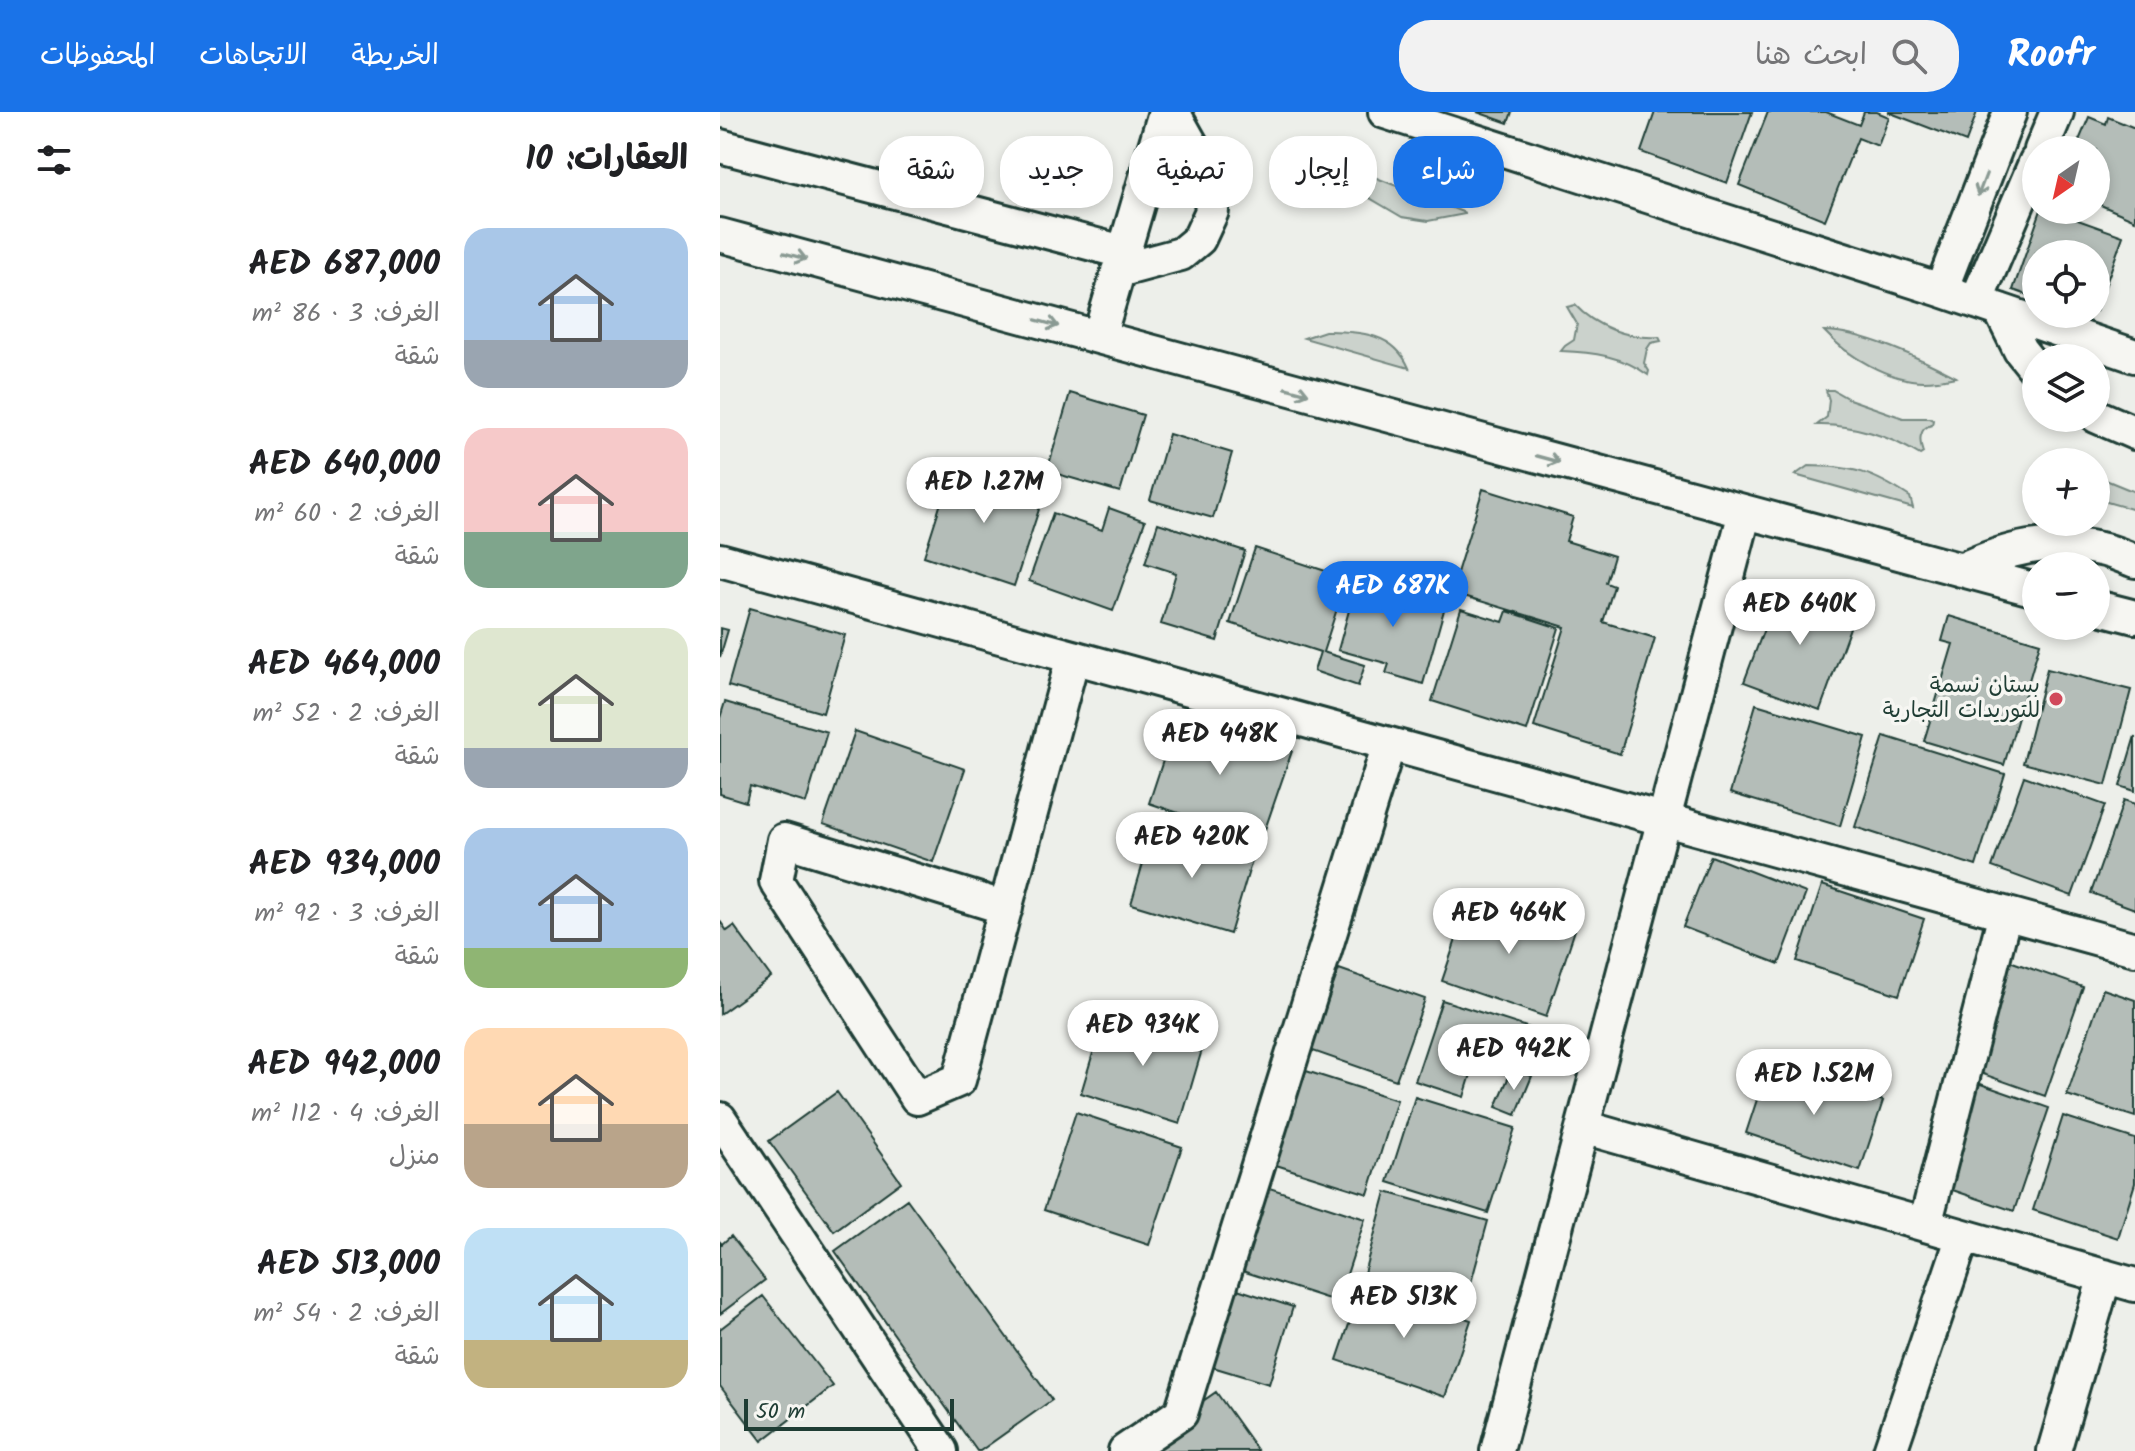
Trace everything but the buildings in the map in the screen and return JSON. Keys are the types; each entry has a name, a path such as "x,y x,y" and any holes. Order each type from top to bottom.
{"street":[{"path":"1099,337 1165,112"},
{"path":"720,146 1120,262 1181,254 1199,239 1212,211 1208,174 1173,112"},
{"path":"1385,112 1941,290 2135,356"},
{"path":"1941,290 2010,112"},
{"path":"2047,136 2057,112"},
{"path":"1988,306 2022,203"},
{"path":"720,235 2022,586"},
{"path":"1988,306 2022,352"},
{"path":"2110,422 2135,433"},
{"path":"1497,1451 1745,512"},
{"path":"1961,570 1991,556 2043,544 2100,549 2135,561"},
{"path":"720,560 2135,949"},
{"path":"2110,611 2135,617"},
{"path":"1006,908 784,840 776,881 917,1098 959,1080 1006,908 1073,657"},
{"path":"1125,1451 1181,1413 1389,744"},
{"path":"1925,1225 2005,913"},
{"path":"720,1119 941,1451"},
{"path":"1583,1127 2120,1281 2054,1451"},
{"path":"1890,1451 1963,1236"}],"shaded area":[{"path":"1377,178 1393,185 1393,208 1452,208 1465,213 1428,221 1402,217 1377,202"},
{"path":"1575,305 1592,320 1613,330 1636,336 1659,337 1661,341 1651,343 1647,349 1644,363 1648,375 1628,363 1607,356 1561,351 1574,340 1577,324 1567,307"},
{"path":"1325,331 1374,336 1394,347 1409,368 1304,338"},
{"path":"1824,331 1874,341 1956,377 1924,381 1897,377 1857,358"},
{"path":"1826,390 1903,418 1933,420 1921,436 1923,453 1920,455 1871,432 1817,425 1827,417 1829,400"},
{"path":"1808,466 1838,467 1873,476 1910,497 1913,508 1795,475"},
{"path":"2110,482 2135,492 2135,510 2110,503"}],"place":[{"name":"بستان نسمة للتوريدات التجارية","path":"2056,699"}]}
